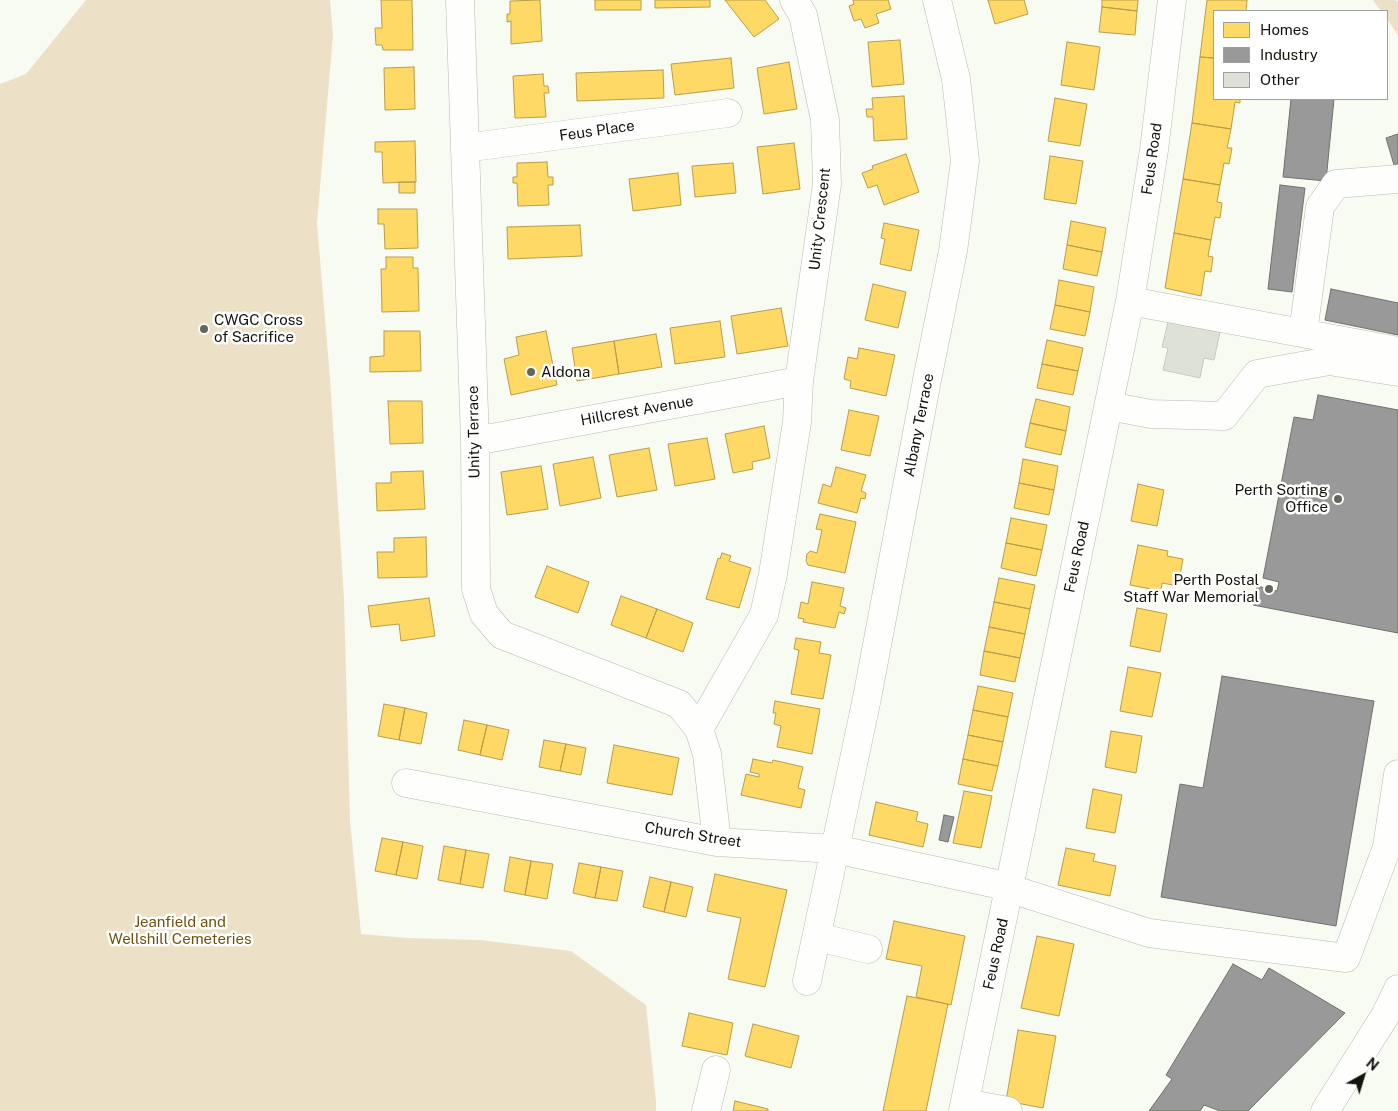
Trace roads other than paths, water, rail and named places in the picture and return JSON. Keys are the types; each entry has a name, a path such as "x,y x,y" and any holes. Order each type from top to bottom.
{"street":[{"name":"Unity Terrace","path":"460,0 475,441 476,589 484,614 502,635 679,704 699,729 706,754 717,842"},
{"name":"Unity Crescent","path":"794,0 803,15 825,120 827,184 799,381"},
{"name":"Albany Terrace","path":"807,981 867,698 953,251 965,162 956,79 937,0"},
{"name":"Feus Road","path":"964,1107 1130,301 1154,150 1172,0"},
{"name":"Feus Place","path":"465,148 728,113"},
{"path":"1303,333 1320,207 1336,184 1398,179"},
{"path":"1130,301 1398,351"},
{"path":"1109,406 1151,414 1224,416 1257,374 1329,361 1398,372"},
{"name":"Hillcrest Avenue","path":"475,441 799,381"},
{"path":"699,729 764,615 773,574 797,422 799,381"},
{"name":"Church Street","path":"406,783 717,842 835,849 992,883 1149,933 1346,958 1387,847 1398,774"},
{"path":"817,937 868,949"},
{"path":"1325,1111 1385,1016 1398,989"},
{"path":"706,1111 716,1070"},
{"path":"964,1107 1008,1111"}],"place":[{"name":"CWGC Cross of Sacrifice","path":"204,329"},
{"name":"Aldona","path":"531,372"},
{"name":"Perth Sorting Office","path":"1338,499"},
{"name":"Perth Postal Staff War Memorial","path":"1269,589"}],"park label":[{"name":"Jeanfield and Wellshill Cemeteries","path":"180,930"}]}
